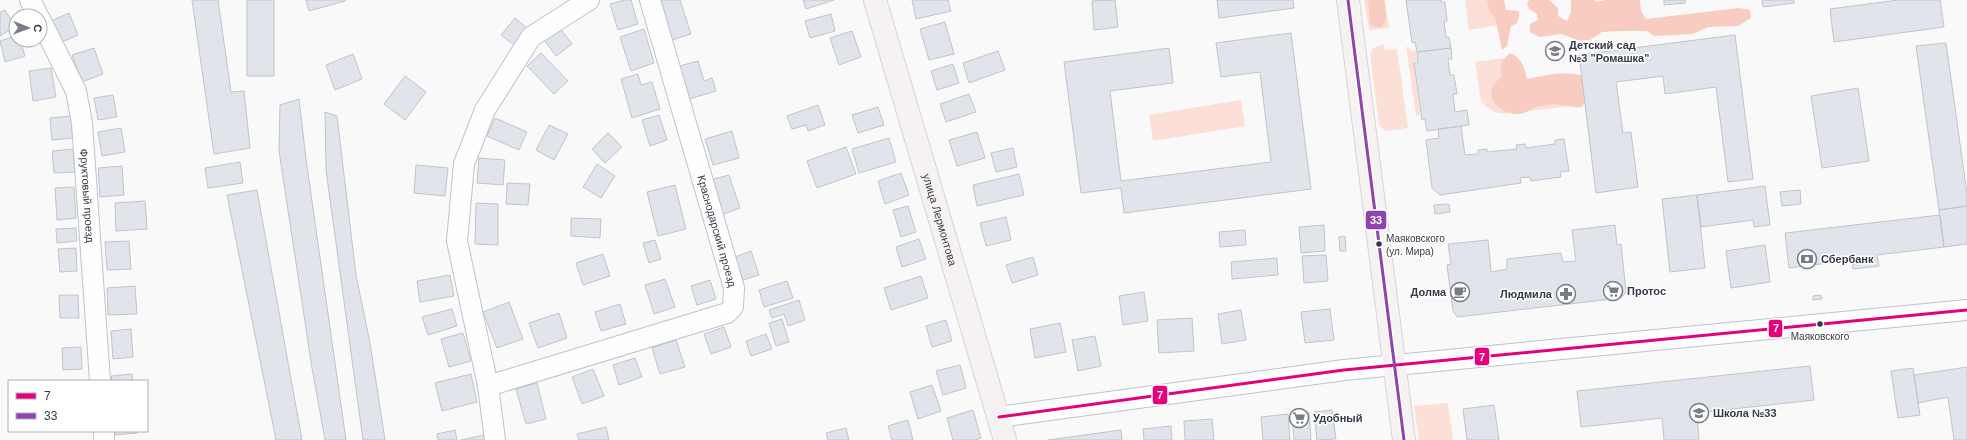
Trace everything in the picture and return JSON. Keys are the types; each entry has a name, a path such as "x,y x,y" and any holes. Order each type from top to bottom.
{"main road":[{"name":"улица Лермонтова","path":"875,0 1005,440"},
{"path":"1348,0 1404,440"}],"street":[{"path":"495,440 488,386 457,241 464,164 485,110 531,37 589,0"},
{"name":"Краснодарский проезд","path":"488,386 712,318 727,313 733,307 734,288 650,0"},
{"name":"Фруктовый проезд","path":"48,35 76,91 82,123 100,380"},
{"path":"999,417 1336,371 1967,310"}],"shaded area":[{"path":"1364,0 1385,0 1389,28 1369,30"},
{"path":"1368,0 1384,0 1386,19 1380,28 1370,25"},
{"path":"1465,0 1496,0 1500,25 1469,30"},
{"path":"1487,0 1504,0 1506,10 1519,11 1519,18 1516,24 1511,26 1507,46 1502,50 1495,17 1489,10"},
{"path":"1529,0 1549,0 1558,8 1558,16 1567,21 1571,12 1571,0 1595,0 1595,2 1606,0 1640,0 1641,11 1646,19 1739,8 1750,10 1751,18 1738,26 1709,27 1692,34 1654,36 1647,31 1618,31 1602,32 1590,40 1577,40 1562,34 1539,37 1530,32 1530,24 1538,20 1537,14 1529,9 1527,3"},
{"path":"1384,44 1385,50 1397,49 1408,128 1385,131 1379,125 1370,54 1373,48"},
{"path":"1406,46 1412,51 1416,50 1417,61 1414,62 1420,115 1416,116"},
{"path":"1510,53 1514,55 1522,64 1527,79 1563,73 1584,76 1588,98 1582,107 1544,105 1519,114 1502,109 1493,100 1491,95 1495,83 1502,77 1502,64"},
{"path":"1504,58 1511,98 1584,89 1586,104 1503,114 1494,112 1481,102 1475,62"},
{"path":"1241,100 1245,126 1153,141 1149,115"},
{"path":"1448,403 1453,440 1419,440 1414,406"}],"building":[{"path":"192,0 218,0 231,92 244,91 250,148 214,154"},
{"path":"247,0 274,0 274,76 247,76"},
{"path":"306,0 345,0 345,1 309,11"},
{"path":"631,0 638,24 618,30 610,4"},
{"path":"654,0 680,0 691,34 669,41"},
{"path":"803,0 834,0 806,9"},
{"path":"912,0 948,0 951,11 916,19"},
{"path":"1115,0 1118,27 1094,30 1092,1"},
{"path":"1217,0 1293,0 1294,8 1219,18"},
{"path":"1406,0 1441,0 1441,2 1445,2 1447,21 1444,21 1446,37 1449,37 1451,48 1417,52 1415,42 1412,43"},
{"path":"1664,0 1685,0 1685,3 1664,5"},
{"path":"1762,0 1794,0 1794,3 1763,7"},
{"path":"1898,0 1940,0 1944,27 1834,42 1830,9"},
{"path":"5,10 8,15 8,31 0,36 0,12"},
{"path":"69,13 78,35 60,43 51,21"},
{"path":"831,14 835,31 810,38 805,21"},
{"path":"515,18 528,29 514,45 501,35"},
{"path":"945,22 954,54 929,60 920,29"},
{"path":"559,27 572,44 556,56 544,40"},
{"path":"644,29 654,63 631,71 620,37"},
{"path":"852,31 861,57 839,65 830,38"},
{"path":"1291,33 1311,189 1124,213 1121,188 1081,193 1064,62 1169,48 1173,83 1110,91 1121,181 1271,162 1260,72 1221,77 1216,43"},
{"path":"1735,35 1753,179 1728,182 1716,87 1665,94 1663,76 1616,82 1623,133 1631,132 1638,187 1596,193 1579,55"},
{"path":"8,38 8,48 22,48 25,56 5,62 0,41"},
{"path":"1946,43 1967,194 1967,206 1939,210 1916,46"},
{"path":"94,48 103,74 82,82 72,55"},
{"path":"1451,48 1452,59 1448,59 1450,75 1454,75 1457,94 1453,94 1455,112 1467,110 1469,125 1427,131 1425,119 1422,120 1414,63 1418,62 1417,52"},
{"path":"998,51 1005,70 969,83 963,63"},
{"path":"541,53 568,81 554,94 527,66"},
{"path":"353,54 362,79 335,90 326,65"},
{"path":"698,61 704,81 712,78 716,91 686,100 676,67"},
{"path":"953,64 959,83 937,90 931,71"},
{"path":"51,68 56,97 33,101 29,71"},
{"path":"638,74 641,85 652,82 660,109 632,118 621,79"},
{"path":"405,76 426,92 405,120 384,104"},
{"path":"1858,88 1869,161 1822,168 1811,96"},
{"path":"969,94 976,112 946,122 940,104"},
{"path":"113,95 117,117 98,120 94,98"},
{"path":"299,99 306,159 346,440 325,440 312,368 279,151 280,105"},
{"path":"818,105 825,125 808,131 806,125 792,129 787,116"},
{"path":"878,107 884,125 858,133 852,115"},
{"path":"325,112 337,116 356,275 370,343 385,440 363,440 326,170"},
{"path":"659,115 667,140 650,146 642,120"},
{"path":"71,116 73,138 52,140 50,118"},
{"path":"495,118 527,132 519,150 487,136"},
{"path":"549,125 568,134 554,160 536,150"},
{"path":"1461,126 1465,155 1478,154 1478,150 1487,149 1487,152 1517,149 1516,145 1525,144 1526,148 1555,144 1555,140 1564,139 1569,171 1560,172 1561,177 1531,181 1530,177 1520,178 1521,183 1440,195 1432,188 1426,140 1439,138 1438,129"},
{"path":"121,128 125,152 102,156 98,132"},
{"path":"732,131 739,158 713,165 705,139"},
{"path":"977,132 985,158 957,166 949,140"},
{"path":"608,133 622,147 605,163 592,149"},
{"path":"889,138 896,162 859,173 852,149"},
{"path":"846,147 856,174 817,188 807,161"},
{"path":"1013,148 1017,167 996,172 991,153"},
{"path":"73,149 75,172 54,173 52,151"},
{"path":"479,158 505,160 503,185 477,183"},
{"path":"240,162 243,183 208,188 205,168"},
{"path":"597,164 615,176 601,198 583,187"},
{"path":"416,165 448,168 445,196 414,193"},
{"path":"122,166 124,195 100,197 98,168"},
{"path":"901,173 909,195 885,204 878,181"},
{"path":"1019,174 1024,195 977,206 973,185"},
{"path":"729,175 740,208 721,215 710,180"},
{"path":"507,183 530,184 528,205 506,204"},
{"path":"675,185 686,229 658,236 647,192"},
{"path":"1765,186 1770,225 1754,227 1753,220 1701,227 1697,195"},
{"path":"74,187 76,218 57,220 55,188"},
{"path":"257,190 302,440 276,440 227,195"},
{"path":"1800,190 1801,204 1782,206 1780,192"},
{"path":"1697,195 1705,268 1670,272 1662,199"},
{"path":"145,201 147,229 116,231 115,203"},
{"path":"476,203 498,204 498,245 475,244"},
{"path":"1449,204 1450,212 1435,214 1434,205"},
{"path":"908,206 916,232 901,237 893,210"},
{"path":"1967,206 1967,244 1944,247 1939,210"},
{"path":"1940,215 1944,247 1877,255 1879,266 1853,269 1852,260 1789,268 1785,233"},
{"path":"1006,217 1011,240 986,246 980,223"},
{"path":"571,218 601,219 600,238 571,236"},
{"path":"1324,225 1325,251 1301,253 1299,227"},
{"path":"1615,225 1617,245 1621,244 1626,292 1621,298 1457,317 1453,311 1447,265 1451,264 1448,244 1488,240 1491,272 1507,269 1507,259 1561,253 1563,262 1576,261 1572,230"},
{"path":"76,228 77,241 57,243 56,229"},
{"path":"1245,230 1246,245 1220,247 1219,232"},
{"path":"1345,236 1346,251 1340,251 1339,237"},
{"path":"919,239 926,259 902,267 896,247"},
{"path":"655,240 661,259 649,263 643,243"},
{"path":"129,241 131,269 107,270 105,242"},
{"path":"1765,245 1770,282 1731,288 1726,251"},
{"path":"76,248 77,271 60,272 58,249"},
{"path":"751,251 759,275 743,280 735,257"},
{"path":"603,254 610,276 583,285 576,263"},
{"path":"1326,255 1328,281 1304,283 1302,256"},
{"path":"1033,257 1038,275 1012,283 1006,265"},
{"path":"1277,258 1278,275 1232,279 1231,262"},
{"path":"450,275 454,296 420,302 417,281"},
{"path":"921,276 928,298 891,310 884,288"},
{"path":"665,279 675,307 654,314 645,285"},
{"path":"710,280 716,299 697,305 691,286"},
{"path":"787,281 793,298 764,307 759,290"},
{"path":"135,286 137,314 108,315 107,288"},
{"path":"1144,292 1148,321 1123,325 1119,296"},
{"path":"59,295 78,295 79,318 60,318"},
{"path":"1821,295 1822,299 1813,300 1813,296"},
{"path":"799,300 805,320 788,326 784,314 772,318 769,310"},
{"path":"509,302 523,339 497,348 483,312"},
{"path":"620,304 626,324 601,331 595,312"},
{"path":"452,309 457,326 428,335 422,317"},
{"path":"1330,309 1334,340 1305,343 1301,312"},
{"path":"1241,310 1246,340 1222,344 1218,314"},
{"path":"559,313 567,338 538,348 529,323"},
{"path":"1192,318 1194,351 1159,353 1157,320"},
{"path":"782,319 789,342 776,346 769,323"},
{"path":"946,320 952,341 932,347 926,326"},
{"path":"1060,323 1066,352 1035,358 1030,329"},
{"path":"724,327 731,347 711,354 704,334"},
{"path":"131,329 133,357 113,359 111,331"},
{"path":"463,333 471,361 449,367 441,339"},
{"path":"766,334 772,349 751,356 746,341"},
{"path":"1095,336 1101,366 1078,371 1072,340"},
{"path":"676,340 685,367 660,374 652,348"},
{"path":"81,347 82,369 63,370 62,348"},
{"path":"635,358 642,377 619,385 613,365"},
{"path":"960,365 966,388 943,395 936,371"},
{"path":"1810,366 1814,400 1697,413 1699,440 1664,440 1662,418 1581,427 1577,391"},
{"path":"1967,367 1967,440 1954,440 1948,397 1918,403 1914,375"},
{"path":"1913,368 1920,415 1898,418 1891,371"},
{"path":"593,369 604,396 582,404 572,377"},
{"path":"132,374 133,380 112,380 111,376"},
{"path":"471,374 477,402 442,411 435,383"},
{"path":"537,383 546,419 526,424 516,389"},
{"path":"932,385 941,411 918,419 910,392"},
{"path":"1494,405 1499,440 1467,440 1463,409"},
{"path":"973,410 981,438 975,440 953,440 947,418"},
{"path":"1332,410 1336,439 1317,440 1314,412"},
{"path":"1309,412 1311,440 1294,440 1292,414"},
{"path":"1288,414 1290,440 1263,440 1261,417"},
{"path":"1212,419 1214,440 1185,440 1184,421"},
{"path":"908,420 913,440 892,440 888,426"},
{"path":"1171,426 1172,440 1144,440 1143,429"},
{"path":"606,427 609,440 579,440 577,434"},
{"path":"846,428 849,440 828,440 826,433"},
{"path":"455,430 457,440 438,440 437,434"},
{"path":"1121,430 1122,440 1048,440"},
{"path":"115,432 137,432 137,433 115,435"},
{"path":"484,435 486,440 461,440"}],"transit line":[{"name":"33","path":"1348,0 1404,440"},
{"name":"7","path":"999,417 1344,370 1967,310"}],"place":[{"name":"Детский сад №3 \"Ромашка\"","path":"1555,51"},
{"name":"Маяковского (ул. Мира)","path":"1379,244"},
{"name":"Сбербанк","path":"1807,259"},
{"name":"Протос","path":"1613,291"},
{"name":"Долма","path":"1460,292"},
{"name":"Людмила","path":"1566,294"},
{"name":"Маяковского","path":"1820,324"},
{"name":"Школа №33","path":"1699,413"},
{"name":"Удобный","path":"1299,418"}]}
